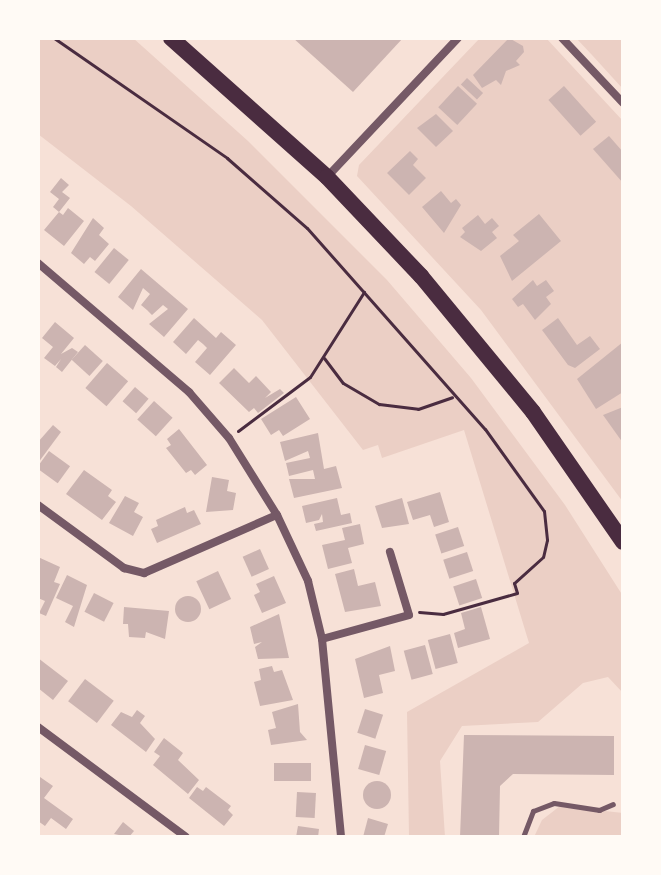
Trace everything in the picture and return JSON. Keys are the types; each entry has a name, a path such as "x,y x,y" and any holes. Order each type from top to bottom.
{"main road":[{"path":"180,41 327,177 475,340 549,433 623,542"}],"street":[{"path":"327,177 458,38"},
{"path":"562,38 623,103"},
{"path":"38,263 189,392 229,438 277,515 308,581 322,639 341,837"},
{"path":"38,505 124,568 144,573 277,515"},
{"path":"390,552 412,625"},
{"path":"322,639 409,615"},
{"path":"38,727 186,837"}],"lane":[{"path":"523,837 533,811 543,807 554,803 599,810 613,804"}],"path":[{"path":"54,38 227,158 307,228 515,468 544,511 547,540 535,569 514,583 517,593 443,614 409,615"},
{"path":"229,438 310,377 364,292"},
{"path":"324,358 343,383 379,404 418,409 452,397"}],"shaded area":[{"path":"38,38 133,38 248,141 387,280 471,378 565,505 623,596 623,693 608,677 583,683 538,722 462,726 440,761 445,837 409,837 407,712 529,643 464,430 382,458 378,445 363,450 262,320 131,206 38,134"},
{"path":"480,38 546,38 623,121 623,502 481,310 357,176 359,165"},
{"path":"576,38 623,38 623,89 592,55"},
{"path":"560,806 623,813 623,837 534,837 542,820"}],"building":[{"path":"293,38 403,38 353,92"},
{"path":"509,38 523,46 524,52 516,61 520,65 506,71 501,85 496,80 482,88 473,75"},
{"path":"467,78 483,93 477,100 461,85"},
{"path":"458,86 477,104 457,125 438,107"},
{"path":"564,86 596,122 581,136 548,100"},
{"path":"436,114 453,131 436,147 417,128"},
{"path":"609,136 623,152 623,183 593,149"},
{"path":"410,151 418,159 413,165 426,178 409,195 387,173"},
{"path":"61,178 69,185 62,192 70,198 59,212 53,207 59,199 50,192"},
{"path":"441,191 451,203 456,199 461,205 444,233 422,207"},
{"path":"68,208 84,221 64,246 44,230 59,212 63,215"},
{"path":"539,214 561,241 512,281 500,256 519,241 513,235"},
{"path":"478,215 485,224 492,218 499,226 492,232 497,238 481,251 460,237 465,232 462,228"},
{"path":"93,218 104,228 99,235 109,244 95,261 90,257 84,264 71,253"},
{"path":"114,248 129,260 109,284 94,272"},
{"path":"141,269 188,309 164,337 149,324 168,309 163,305 152,315 141,305 150,294 143,288 133,310 118,297"},
{"path":"533,280 537,286 546,280 554,291 546,297 551,304 535,320 523,304 518,307 512,299"},
{"path":"194,318 216,338 221,332 236,345 210,375 195,362 207,348 203,344 198,340 186,354 173,342"},
{"path":"558,318 577,345 590,336 600,349 575,368 568,365 542,330"},
{"path":"55,322 74,338 61,354 72,348 78,352 62,372 56,367 61,359 55,366 44,358 53,347 42,338"},
{"path":"623,342 623,392 596,409 577,379"},
{"path":"85,345 103,361 89,376 72,360"},
{"path":"107,363 128,381 106,406 85,388"},
{"path":"234,368 249,383 256,376 271,392 265,398 280,389 284,393 258,413 254,408 249,412 219,383"},
{"path":"135,387 149,399 136,413 123,401"},
{"path":"296,397 310,419 283,436 279,430 271,435 261,419"},
{"path":"154,401 173,418 156,436 137,420"},
{"path":"623,407 623,443 603,415"},
{"path":"53,425 61,432 38,463 38,442"},
{"path":"179,429 207,465 195,475 191,470 186,473 166,448 171,445 167,439"},
{"path":"318,433 324,469 336,466 342,488 294,498 289,479 315,479 313,470 289,476 286,463 310,458 308,451 285,461 280,442"},
{"path":"49,451 70,466 58,483 38,469"},
{"path":"84,470 112,490 108,496 116,502 102,520 66,494"},
{"path":"212,477 229,480 227,491 236,493 233,510 206,512"},
{"path":"440,492 449,522 434,527 430,515 413,520 407,502"},
{"path":"125,496 139,503 134,512 143,517 133,536 109,523"},
{"path":"337,498 341,515 350,513 352,523 316,531 314,524 323,522 322,514 319,520 306,523 302,506"},
{"path":"402,498 409,524 382,528 375,506"},
{"path":"185,507 187,513 194,510 201,524 157,543 151,529 158,526 156,520"},
{"path":"360,524 364,544 348,548 352,563 328,569 322,545 345,540 342,528"},
{"path":"458,527 464,546 441,553 435,534"},
{"path":"260,549 269,569 252,577 243,557"},
{"path":"467,552 473,571 449,579 443,560"},
{"path":"38,557 60,567 54,582 60,584 46,616 39,613 45,601 38,598"},
{"path":"354,569 358,586 375,582 381,606 345,612 335,574"},
{"path":"218,571 231,599 209,609 196,581"},
{"path":"67,575 87,585 74,627 65,622 73,606 56,598"},
{"path":"274,576 286,603 262,613 254,595 260,592 256,584"},
{"path":"476,579 482,598 459,605 453,586"},
{"path":"94,593 114,603 104,622 84,612"},
{"path":"188,596 198,599 201,609 198,619 188,622 178,619 175,609 178,599"},
{"path":"124,607 169,611 165,639 146,632 145,638 129,637 128,624 123,624"},
{"path":"481,607 490,639 458,648 454,633 465,629 461,613"},
{"path":"279,614 289,658 258,659 255,647 262,642 254,644 250,627"},
{"path":"450,634 458,663 436,669 428,640"},
{"path":"425,645 433,674 412,680 404,651"},
{"path":"390,646 395,671 379,675 383,693 364,698 355,659"},
{"path":"38,658 68,681 53,700 38,688"},
{"path":"272,666 274,672 282,670 293,700 260,706 254,682 261,680 259,669"},
{"path":"85,679 114,701 97,723 68,701"},
{"path":"298,704 300,732 307,740 271,745 268,730 276,728 272,712"},
{"path":"365,709 383,715 375,739 357,733"},
{"path":"137,710 145,716 140,723 155,739 146,752 111,725 121,712 132,717"},
{"path":"464,735 614,736 614,775 513,774 500,786 499,837 460,837"},
{"path":"164,738 183,753 178,760 199,780 188,794 153,765 160,756 154,752"},
{"path":"365,745 386,751 379,775 358,769"},
{"path":"274,763 311,763 311,781 274,781"},
{"path":"40,777 53,786 44,798 73,819 66,829 51,818 45,826 38,821"},
{"path":"377,781 387,785 391,795 387,805 377,809 367,805 363,795 367,785"},
{"path":"197,787 203,791 206,787 231,806 228,810 233,815 224,826 189,798"},
{"path":"297,792 316,793 315,818 296,817"},
{"path":"368,818 388,824 384,837 363,837"},
{"path":"123,822 134,831 129,837 114,834"},
{"path":"298,826 319,829 318,837 296,837"}]}
